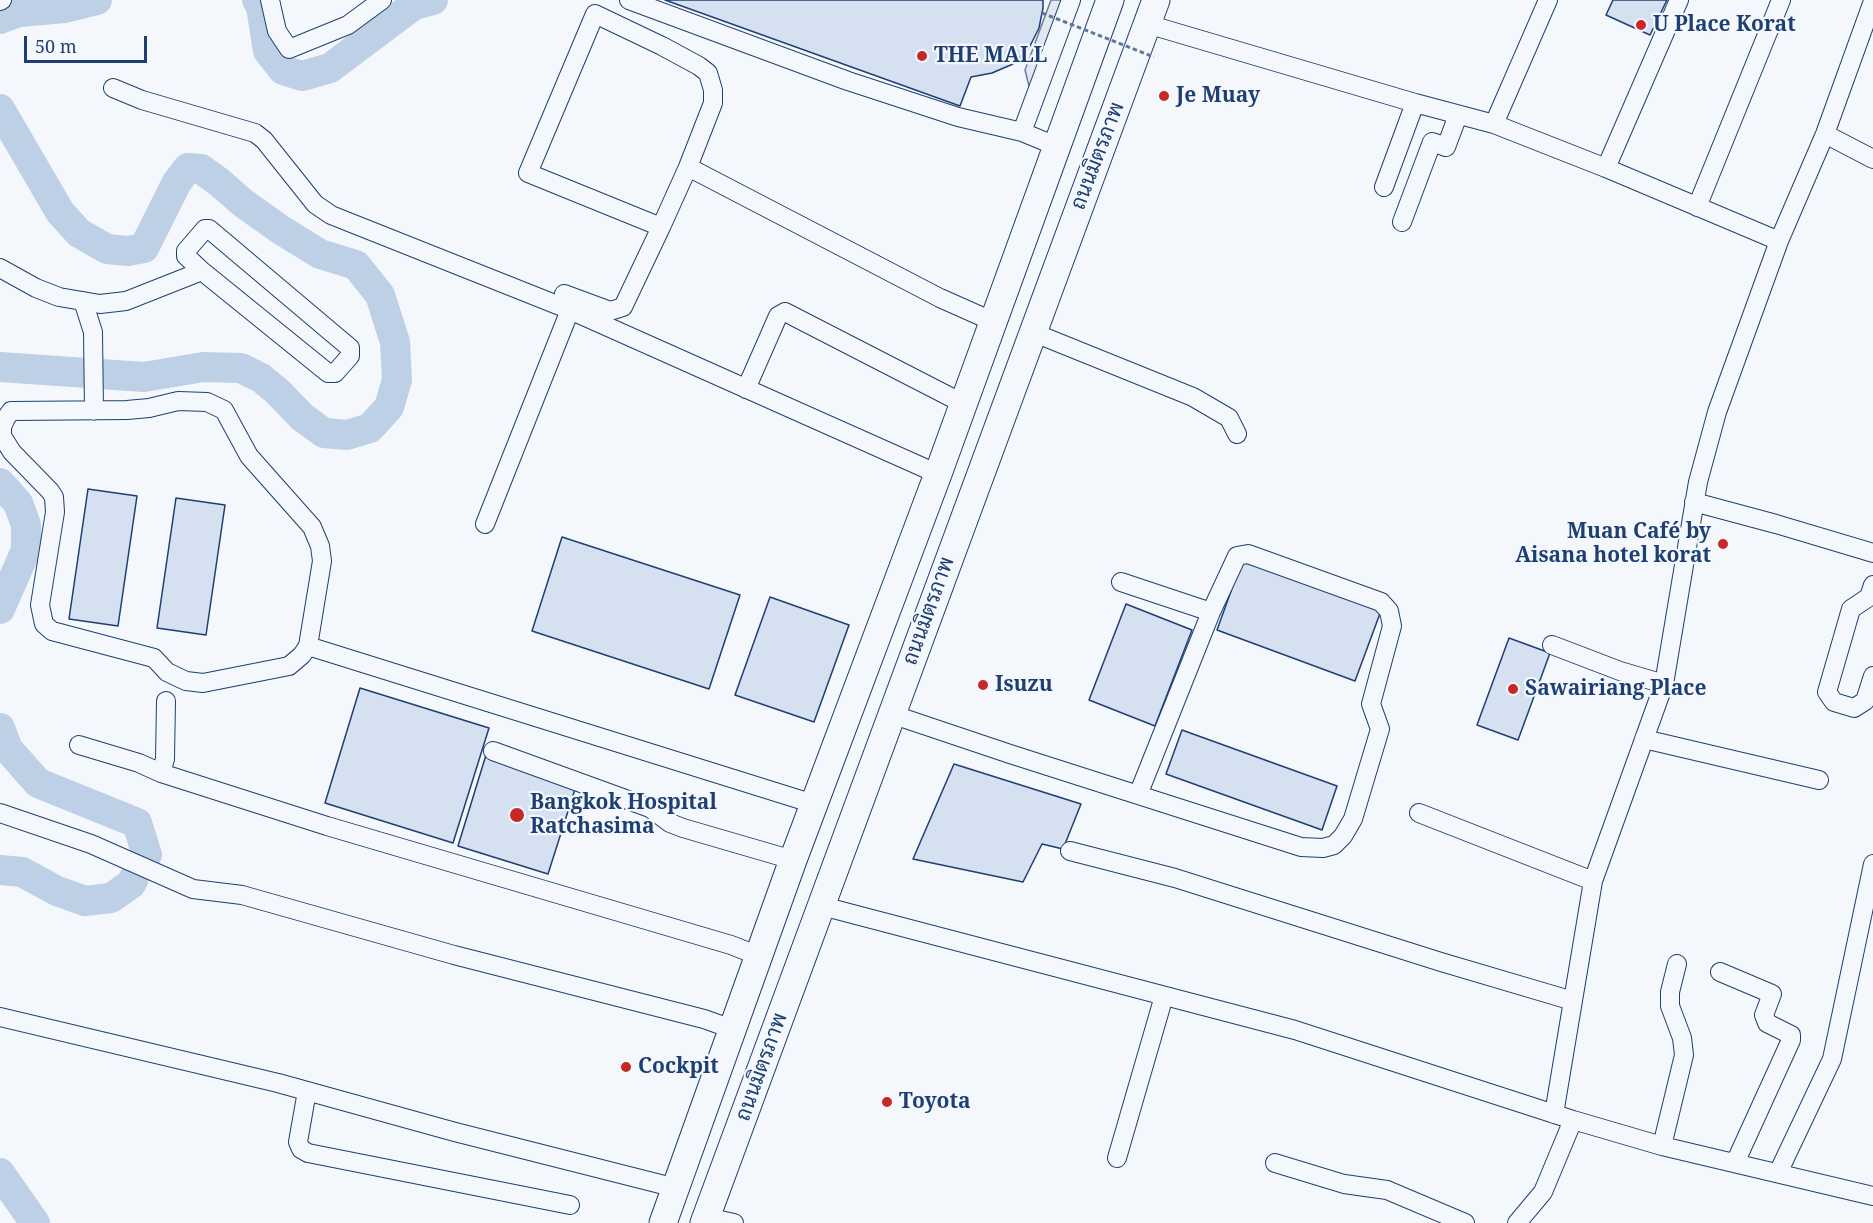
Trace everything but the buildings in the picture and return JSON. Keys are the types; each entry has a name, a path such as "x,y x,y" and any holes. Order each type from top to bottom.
{"highway":[{"name":"ถนนมิตรภาพ","path":"663,1223 793,860 964,404 1110,0"},
{"name":"ถนนมิตรภาพ","path":"705,1220 1152,12"},
{"path":"782,891 822,906"}],"street":[{"path":"270,0 277,31 289,49 348,25 382,0"},
{"path":"629,0 848,81 958,117 1022,132 1056,146"},
{"path":"1022,132 1071,0"},
{"path":"1494,124 1548,0"},
{"path":"1606,168 1679,0"},
{"path":"1697,207 1781,0"},
{"path":"1554,1114 1593,881 1664,684 1694,502 1717,412 1779,241 1825,134 1866,47 1873,1"},
{"path":"1152,12 1415,103 1494,124 1606,168 1779,241"},
{"path":"567,302 610,311 623,307 661,227 688,167 712,103 713,90 708,73 662,46 595,14 528,173 661,227"},
{"path":"113,88 255,133 264,140 315,204 331,215 567,302 746,389 938,474"},
{"path":"1384,187 1415,103"},
{"path":"1402,222 1432,142 1446,147 1458,115"},
{"path":"1825,134 1873,159"},
{"path":"688,167 940,298 994,322"},
{"path":"205,229 350,348 350,356 335,373 328,373 202,271 186,256 186,251 205,229"},
{"path":"0,268 36,288 59,297 100,304 126,301 202,271"},
{"path":"82,301 93,332 94,407"},
{"path":"485,524 567,302"},
{"path":"746,389 778,316 785,312 964,404"},
{"path":"1032,332 1193,397 1229,418 1237,434"},
{"path":"178,401 198,401 224,410 249,456 312,527 320,546 322,561 308,646 302,655 289,666 203,683 186,681 167,672 154,658 52,631 44,624 40,605 55,512 54,497 12,452 2,436 2,427 11,411 94,407 149,408 178,401"},
{"path":"1694,502 1873,553"},
{"path":"891,714 1138,795 1300,847 1323,848 1334,845 1343,837 1353,819 1380,729 1371,704 1392,626 1389,611 1381,602 1248,554 1237,556 1211,612 1138,795"},
{"path":"1121,582 1211,612"},
{"path":"1873,585 1869,597 1851,609 1827,692 1834,702 1854,708 1865,701 1873,676"},
{"path":"1552,645 1620,671 1664,684"},
{"path":"308,646 814,804"},
{"path":"161,774 165,759 166,701"},
{"path":"1644,739 1819,780"},
{"path":"79,745 139,763 161,774 327,826 731,945 759,956"},
{"path":"493,750 650,808 670,823 683,828 793,860"},
{"path":"0,813 91,844 193,889 242,895 454,955 704,1019 732,1029"},
{"path":"1419,813 1593,881"},
{"path":"1070,850 1175,878 1573,1001"},
{"path":"1778,1173 1832,1059 1873,864"},
{"path":"822,906 1295,1030 1554,1114 1662,1146 1873,1196"},
{"path":"1662,1146 1684,1055 1682,1038 1670,999 1677,964"},
{"path":"1720,972 1772,994 1764,1015 1767,1023 1791,1035 1791,1040 1735,1163"},
{"path":"1117,1158 1164,996"},
{"path":"0,1017 116,1043 306,1091 455,1132 676,1188"},
{"path":"306,1091 298,1142 301,1149 308,1153 570,1205"},
{"path":"1517,1223 1543,1192 1573,1120"},
{"path":"1275,1163 1332,1182 1387,1190 1465,1223"},
{"path":"705,1220 734,1223"}],"path":[{"path":"1042,13 1154,57"}],"shaded area":[{"path":"1051,0 1079,0 1030,90 1025,70"}],"waterway":[{"path":"0,19 19,12 65,8 97,0"},
{"path":"257,0 261,7 268,51 283,70 302,76 330,68 414,5 433,0"},
{"path":"0,109 60,212 79,233 107,249 128,251 144,248 177,182 188,168 201,169 243,203 320,254 356,265 380,295 395,342 397,380 389,407 370,428 347,435 324,433 302,417 261,378 241,368 203,367 144,377 0,367"},
{"path":"0,483 18,503 26,525 26,550 0,609"},
{"path":"0,728 8,749 38,783 137,823 147,855"},
{"path":"0,870 22,872 57,891 85,901 111,898 131,884 134,878"},
{"path":"0,1173 35,1223"}],"place":[{"name":"U Place Korat","path":"1641,25"},
{"name":"THE MALL","path":"922,56"},
{"name":"Je Muay","path":"1164,96"},
{"name":"Muan Café by Aisana hotel korat","path":"1723,544"},
{"name":"Isuzu","path":"983,685"},
{"name":"Sawairiang Place","path":"1513,689"},
{"name":"Bangkok Hospital Ratchasima","path":"517,815"},
{"name":"Cockpit","path":"626,1067"},
{"name":"Toyota","path":"887,1102"}]}
